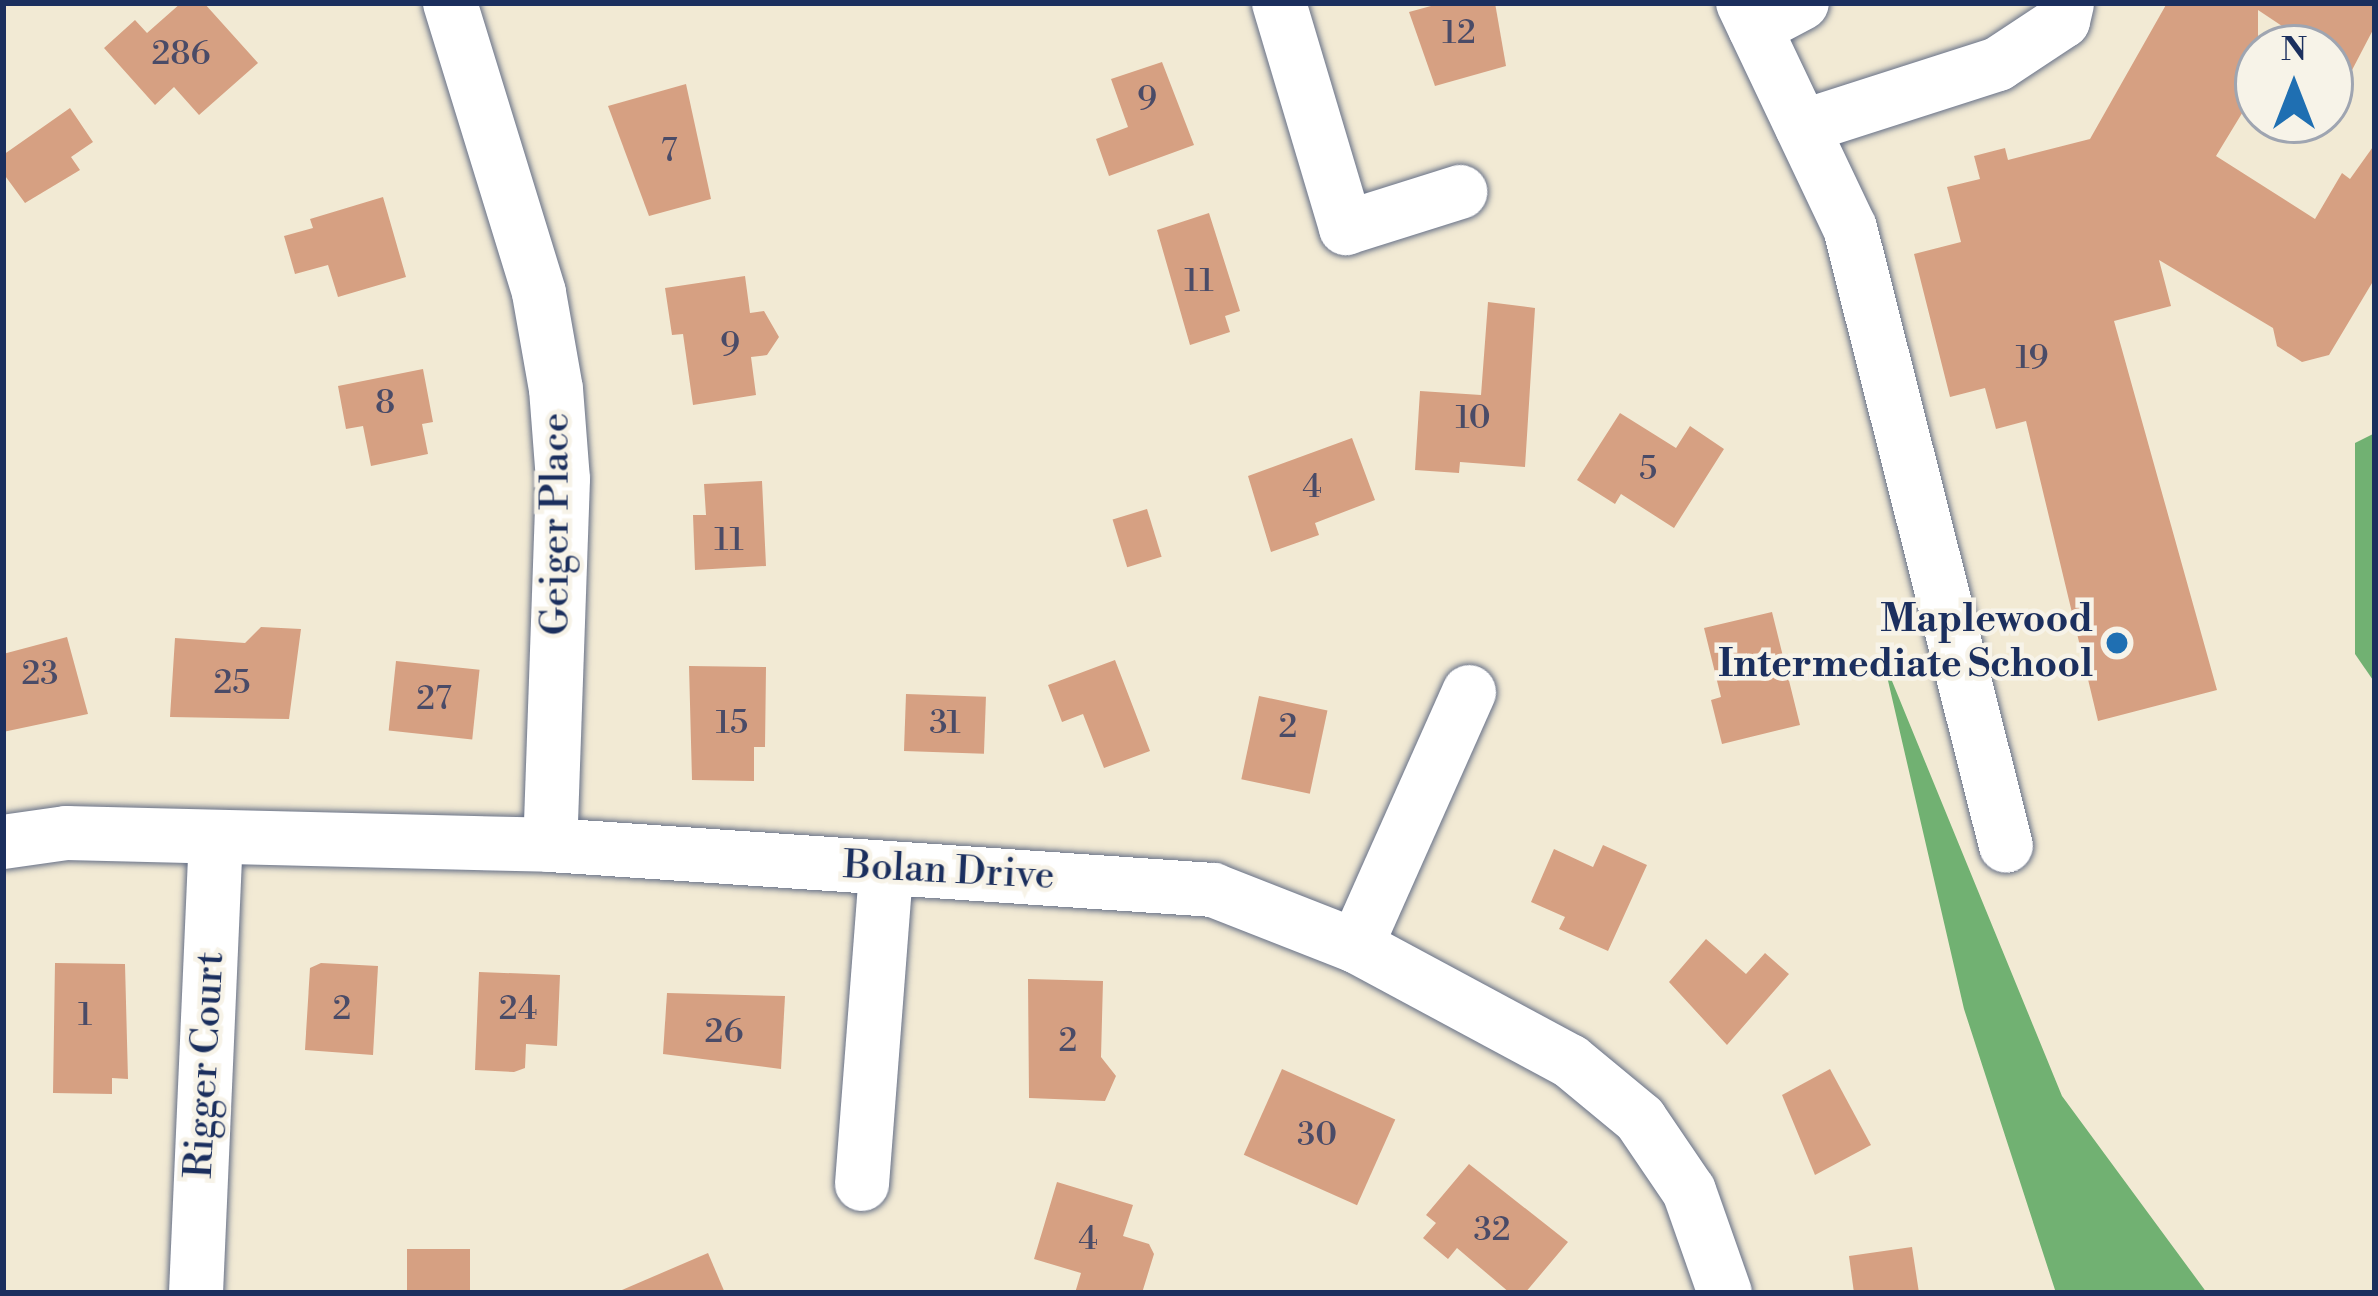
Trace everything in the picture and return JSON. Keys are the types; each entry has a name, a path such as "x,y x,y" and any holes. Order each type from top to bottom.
{"street":[{"name":"Geiger Place","path":"450,3 538,293 556,389 563,479 550,844"},
{"path":"1279,3 1346,228 1460,192"},
{"path":"1802,127 1998,64 2062,21 2067,3"},
{"path":"1767,11 1802,127 1850,228 2006,846"},
{"path":"1356,946 1468,692"},
{"name":"Bolan Drive","path":"3,842 66,833 550,844 1213,890 1356,946 1570,1061 1640,1119 1689,1191 1725,1293"},
{"name":"Rigger Court","path":"196,1293 216,837"},
{"path":"862,1184 886,869"}],"green space":[{"path":"2375,433 2375,683 2355,654 2355,443"},
{"path":"1883,659 2062,1096 2207,1293 2056,1293 1964,1009"}],"building":[{"path":"181,3 204,3 258,63 199,115 174,87 155,105 104,48 135,20 147,33"},
{"path":"1442,3 1495,3 1506,66 1435,86 1409,12"},
{"name":"Maplewood Intermediate School","path":"2167,3 2375,3 2375,26 2354,66 2354,24 2279,24 2258,10 2258,24 2234,24 2234,126 2216,156 2315,219 2342,173 2350,179 2375,144 2375,278 2329,355 2302,362 2277,346 2273,328 2159,260 2171,306 2114,321 2217,690 2098,721 2026,421 1996,429 1985,388 1950,397 1914,254 1961,242 1947,187 1980,179 1974,156 2005,148 2008,160 2090,139"},
{"path":"1162,62 1194,145 1109,176 1096,139 1128,127 1111,79"},
{"path":"686,84 711,199 649,216 608,106"},
{"path":"70,108 93,142 71,157 80,170 25,203 3,173 3,155"},
{"path":"383,197 406,277 338,297 328,265 295,274 284,236 313,228 310,219"},
{"path":"1209,213 1240,311 1225,316 1230,332 1190,345 1157,230"},
{"path":"745,276 750,313 764,311 779,337 767,355 751,357 756,395 693,405 683,334 672,335 665,288"},
{"path":"1488,302 1535,308 1525,467 1460,462 1459,473 1415,470 1420,391 1481,395"},
{"path":"423,369 433,422 422,424 428,454 371,466 363,426 346,429 338,386"},
{"path":"1620,413 1676,448 1690,426 1724,449 1674,528 1621,494 1615,504 1577,480"},
{"path":"1352,438 1375,500 1315,523 1319,535 1271,552 1248,476"},
{"path":"762,481 766,566 695,570 693,515 706,515 704,484"},
{"path":"1147,509 1162,557 1127,567 1113,520"},
{"path":"1772,612 1800,725 1722,744 1711,700 1721,697 1704,628"},
{"path":"261,627 301,629 289,719 170,717 175,638 245,643"},
{"path":"67,637 88,714 3,732 3,654"},
{"path":"1115,660 1150,751 1104,768 1083,714 1062,722 1048,685"},
{"path":"396,661 480,670 472,739 389,731"},
{"path":"689,666 766,667 765,747 754,747 754,781 692,780"},
{"path":"906,694 986,697 984,754 904,751"},
{"path":"1259,696 1327,711 1310,794 1241,779"},
{"path":"1603,845 1647,865 1608,951 1559,929 1565,917 1531,902 1554,849 1593,867"},
{"path":"1706,939 1746,974 1765,953 1789,974 1727,1045 1669,982"},
{"path":"55,963 125,964 128,1079 112,1078 112,1094 53,1093"},
{"path":"321,963 378,966 373,1055 305,1050 310,968"},
{"path":"479,972 560,975 557,1046 526,1044 525,1068 514,1072 475,1070"},
{"path":"1028,979 1103,981 1101,1057 1116,1076 1105,1101 1029,1098"},
{"path":"667,993 785,996 781,1069 663,1054"},
{"path":"1282,1069 1395,1119 1357,1205 1244,1155"},
{"path":"1830,1069 1871,1145 1815,1175 1782,1095"},
{"path":"1469,1164 1568,1242 1525,1293 1510,1293 1457,1248 1448,1259 1423,1238 1436,1223 1426,1215"},
{"path":"1057,1182 1133,1205 1123,1236 1149,1244 1154,1254 1142,1293 1075,1293 1081,1273 1034,1259"},
{"path":"1912,1247 1919,1293 1854,1293 1849,1256"},
{"path":"407,1249 470,1249 470,1293 407,1293"},
{"path":"708,1253 725,1293 615,1293"}],"place":[{"name":"Maplewood Intermediate School","path":"2117,643"}]}
